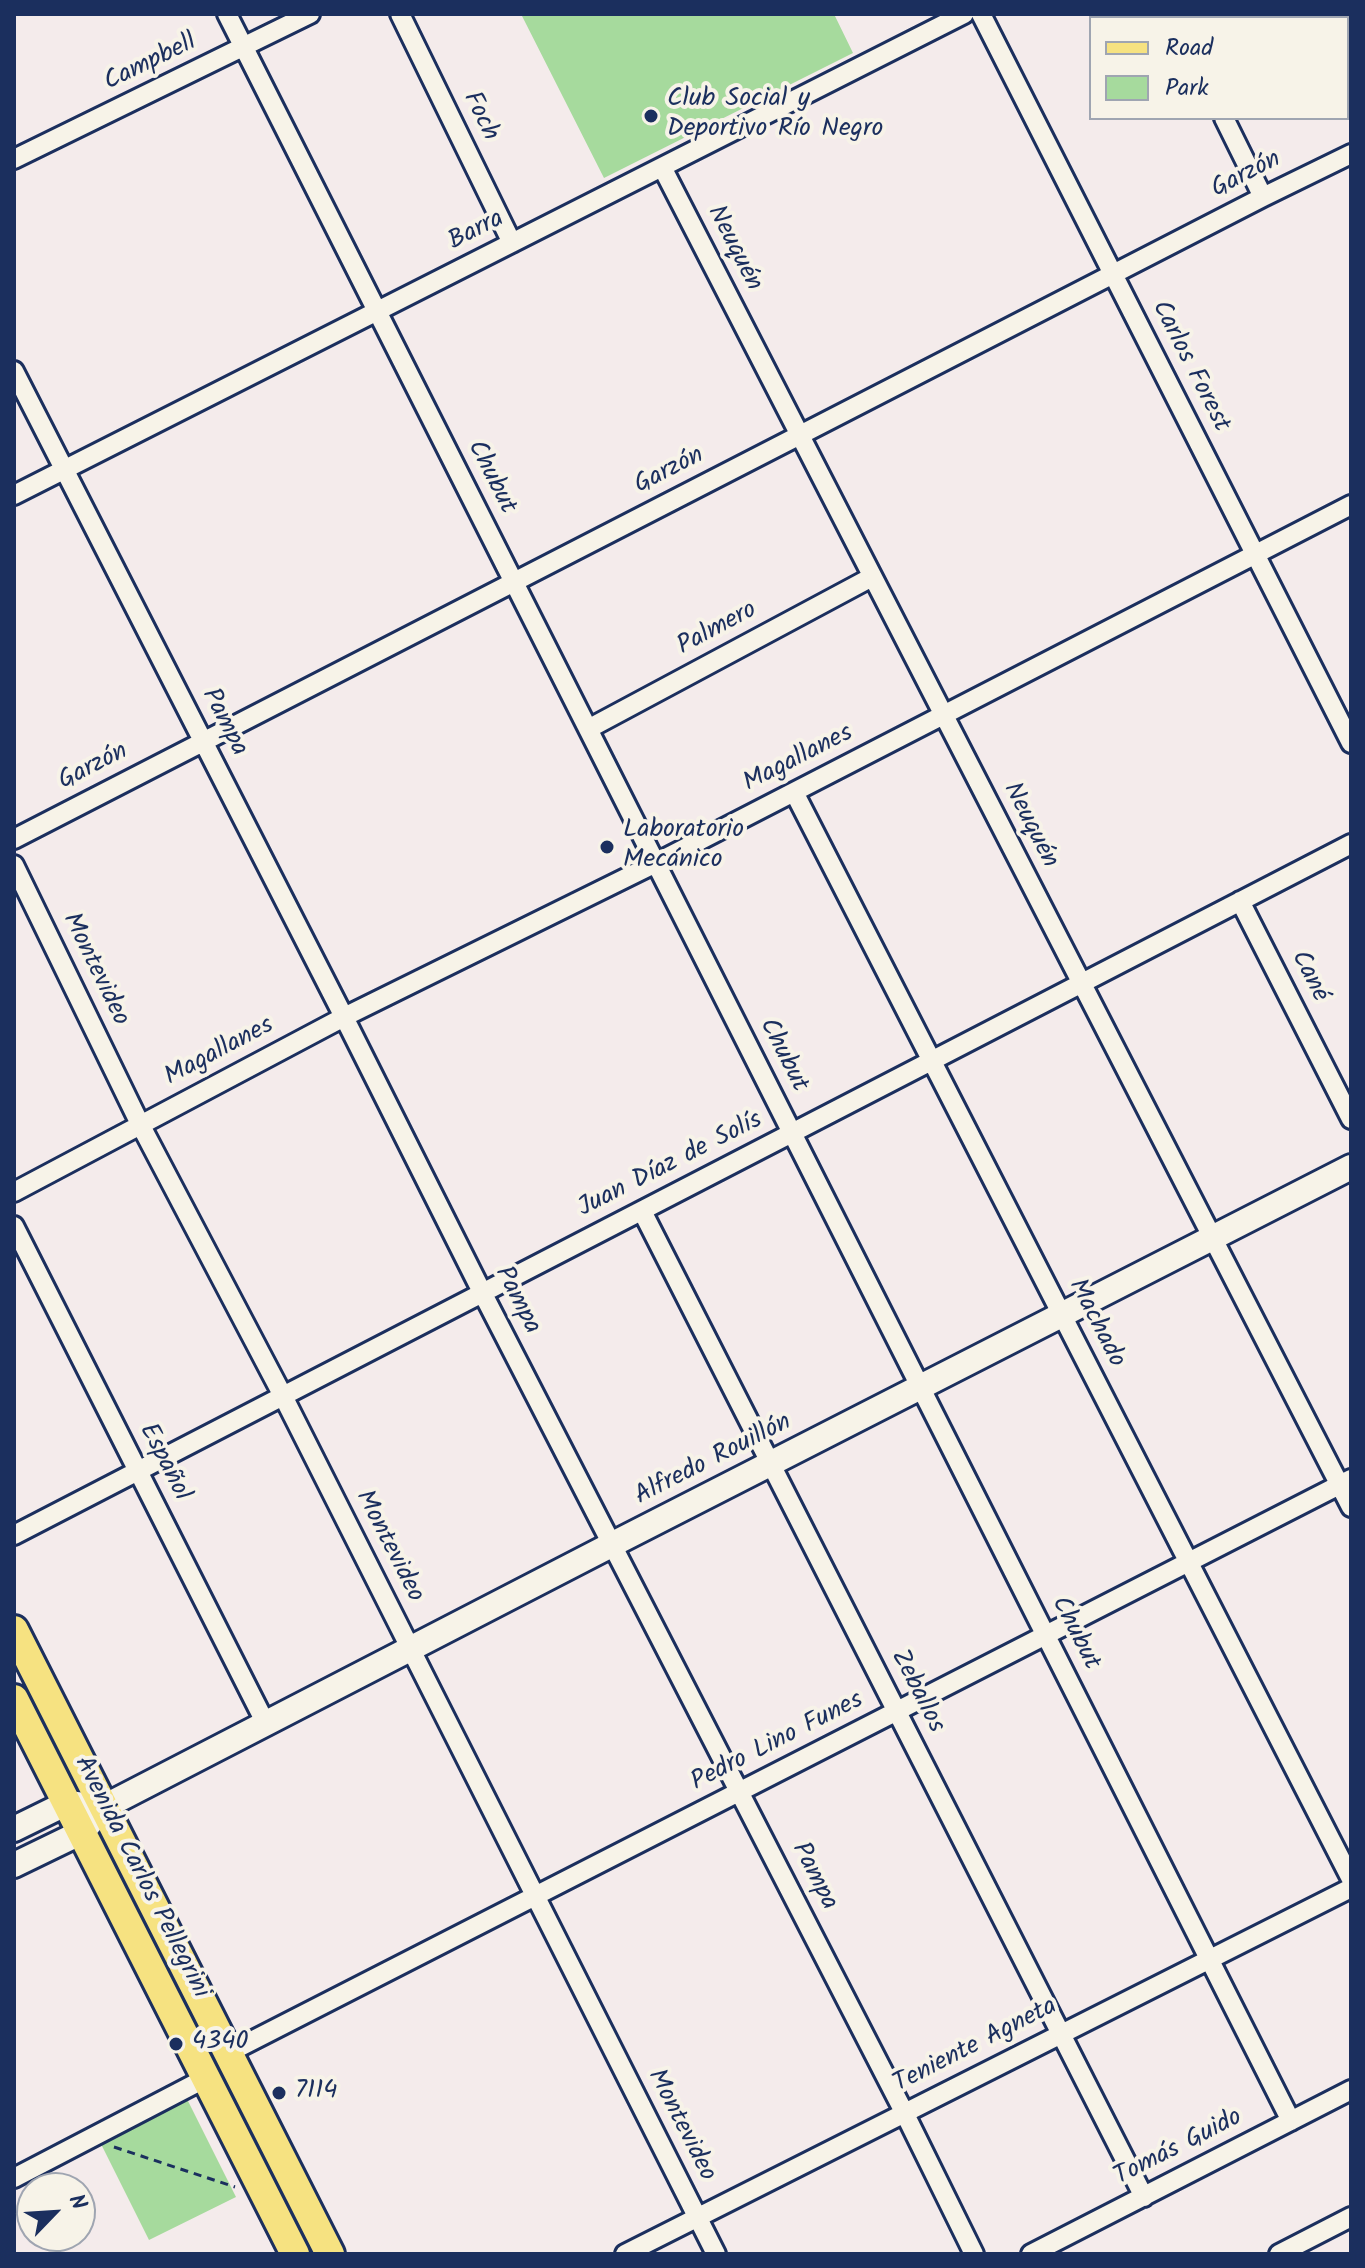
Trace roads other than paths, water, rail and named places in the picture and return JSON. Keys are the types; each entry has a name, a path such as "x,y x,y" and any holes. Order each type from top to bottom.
{"main road":[{"name":"Avenida Carlos Pellegrini","path":"14,1630 330,2254"},
{"name":"Avenida Carlos Pellegrini","path":"14,1699 295,2254"}],"street":[{"name":"Chubut","path":"227,14 1291,2121"},
{"name":"Campbell","path":"14,159 310,14"},
{"name":"Foch","path":"400,14 512,243"},
{"name":"Barra","path":"14,495 964,14"},
{"name":"Carlos Forest","path":"981,14 1351,743"},
{"path":"1225,120 1263,197"},
{"name":"Garzón","path":"14,839 1351,154"},
{"name":"Neuquén","path":"662,167 1212,1238 1345,1482 1351,1507"},
{"name":"Pampa","path":"14,371 974,2254"},
{"name":"Magallanes","path":"14,1192 344,1017 656,863 1351,505"},
{"name":"Palmero","path":"588,729 872,577"},
{"name":"Machado","path":"794,792 1351,1879"},
{"name":"Juan Díaz de Solís","path":"14,1535 1351,844"},
{"name":"Montevideo","path":"14,865 140,1124 283,1396 716,2254"},
{"name":"Cané","path":"1240,901 1351,1119"},
{"name":"Alfredo Rouillón","path":"104,1807 1351,1167"},
{"name":"Zeballos","path":"642,1211 1144,2197"},
{"name":"Español","path":"14,1226 266,1724"},
{"name":"Pedro Lino Funes","path":"228,2053 1345,1482"},
{"path":"14,1829 67,1803 104,1807"},
{"path":"14,1865 82,1832 104,1807"},
{"name":"Teniente Agneta","path":"625,2254 1351,1888"},
{"path":"14,2178 206,2078"},
{"name":"Tomás Guido","path":"1031,2254 1291,2121 1349,2096"},
{"path":"1279,2254 1351,2217"}],"place":[{"name":"Club Social y Deportivo Río Negro","path":"651,116"},
{"name":"Laboratorio Mecánico","path":"607,847"},
{"name":"4340","path":"176,2044"},
{"name":"7114","path":"279,2093"}]}
